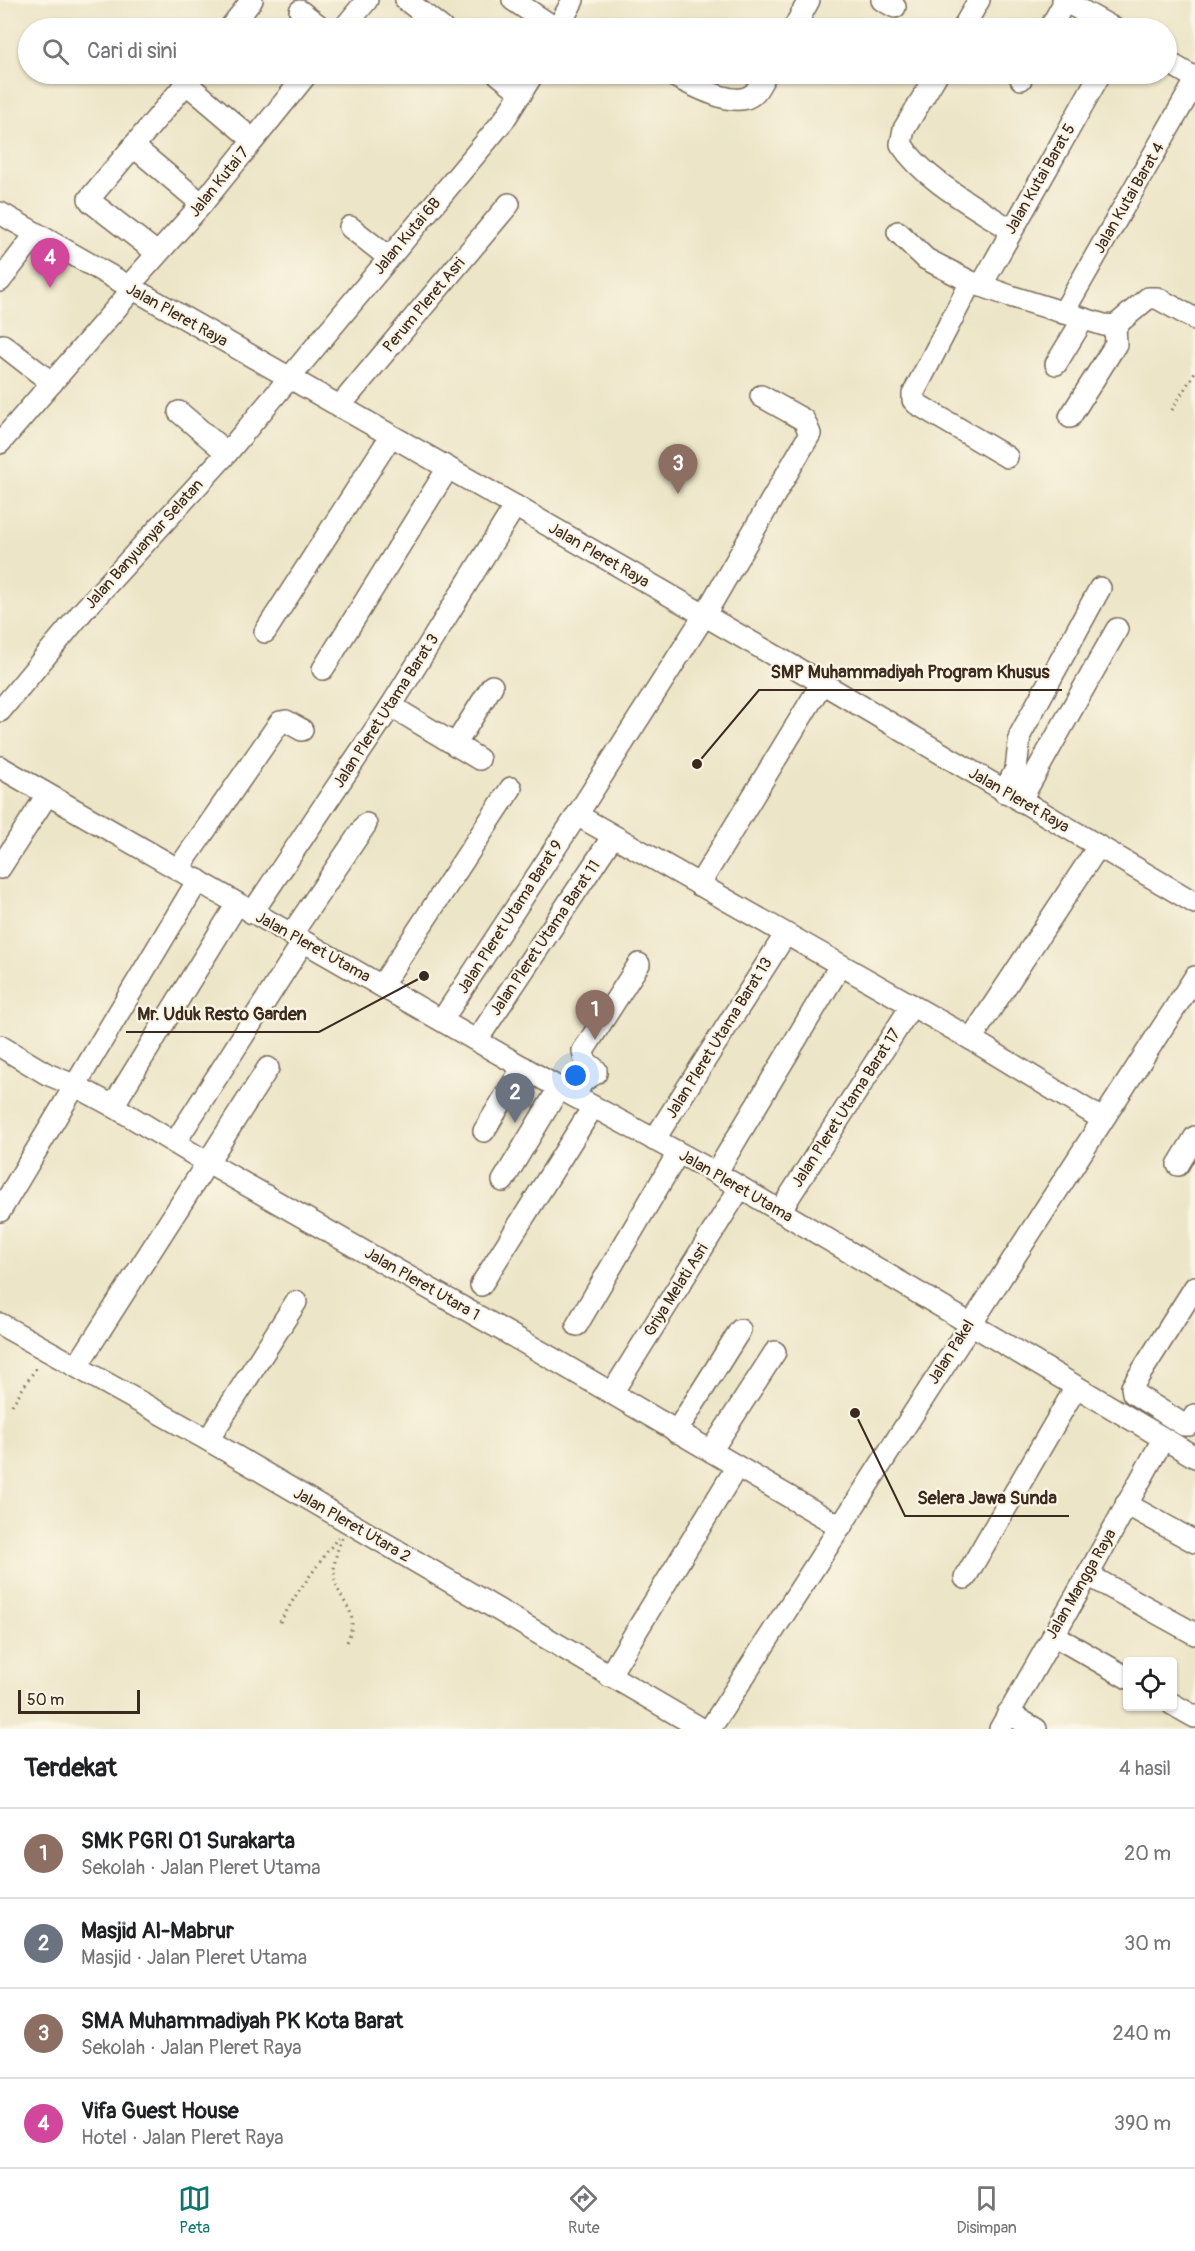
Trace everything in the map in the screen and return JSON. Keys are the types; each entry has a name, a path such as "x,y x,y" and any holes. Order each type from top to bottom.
{"street":[{"path":"239,18 252,0"},
{"path":"352,18 367,0"},
{"path":"513,0 541,18"},
{"path":"562,18 573,0"},
{"path":"799,18 809,0"},
{"path":"969,18 979,0"},
{"path":"1055,18 1064,1 1095,18"},
{"path":"417,3 432,18"},
{"path":"300,11 309,18"},
{"path":"1177,68 1195,80"},
{"name":"Jalan Kutai Barat 4","path":"1056,364 1081,323 1070,315 1195,80"},
{"path":"157,253 89,199 185,84"},
{"path":"196,84 253,140"},
{"name":"Jalan Kutai 7","path":"0,443 52,383 157,253 202,204 294,84"},
{"path":"511,84 522,93"},
{"name":"Jalan Kutai 6B","path":"290,378 388,257 493,134 527,84"},
{"path":"692,84 735,100 744,99 753,94 760,84"},
{"path":"931,84 904,129 901,144 907,153 934,178 1011,230"},
{"name":"Jalan Kutai Barat 5","path":"1007,457 917,404 913,400 913,394 976,284 1011,230 1094,84"},
{"path":"133,146 202,204"},
{"name":"Perum Pleret Asri","path":"339,407 508,204"},
{"name":"Jalan Pleret Raya","path":"0,213 822,683 1195,903"},
{"path":"350,227 388,257"},
{"path":"898,232 926,259 976,284 1104,325 1115,326 1148,298 1157,298 1195,319"},
{"path":"0,281 36,234"},
{"path":"1070,417 1116,344 1115,326"},
{"path":"3,345 52,383"},
{"name":"Jalan Banyuanyar Selatan","path":"0,711 83,611 227,453 290,378"},
{"name":"Jalan Pleret Utama Barat 9","path":"442,1020 704,616 810,434 804,420 761,396"},
{"path":"179,412 227,453"},
{"path":"265,632 391,436"},
{"path":"323,669 448,468"},
{"name":"Jalan Pleret Utama Barat 3","path":"112,1106 244,909 391,706 515,506"},
{"path":"1012,797 1020,735 1100,588"},
{"path":"1012,797 1117,629"},
{"path":"699,885 822,683"},
{"path":"455,744 492,686"},
{"path":"391,706 479,759"},
{"path":"179,868 280,722 286,721 302,730"},
{"name":"Jalan Pleret Utama","path":"0,767 179,868 244,909 382,985 593,1107 716,1173 1195,1457"},
{"path":"382,985 511,788"},
{"path":"0,868 46,795"},
{"path":"577,815 784,935 971,1039 1102,1119"},
{"path":"181,1133 366,824"},
{"name":"Jalan Pleret Utama Barat 11","path":"477,1040 613,837"},
{"path":"971,1039 1098,847"},
{"path":"0,1211 198,880"},
{"name":"Jalan Pleret Utama Barat 13","path":"654,1140 784,935"},
{"path":"503,1181 567,1092 596,1072 585,1061 583,1051 639,964"},
{"path":"716,1173 840,966"},
{"name":"Jalan Pakel","path":"710,1729 1195,977"},
{"name":"Jalan Pleret Utama Barat 17","path":"780,1211 912,1005"},
{"name":"Jalan Pleret Utara 1","path":"0,1046 46,1074 76,1086 112,1106 207,1163 612,1393 841,1527"},
{"path":"484,1131 523,1067"},
{"path":"77,1366 268,1068"},
{"path":"481,1285 593,1107"},
{"path":"1178,1165 1195,1137"},
{"path":"578,1324 678,1153"},
{"name":"Griya Melati Asri","path":"612,1393 740,1188"},
{"path":"1195,1287 1132,1387 1132,1393 1184,1425 1189,1425 1195,1415"},
{"path":"208,1440 296,1302"},
{"name":"Jalan Pleret Utara 2","path":"1,1327 77,1366 208,1440 702,1729"},
{"path":"676,1432 740,1330"},
{"path":"711,1451 775,1352"},
{"path":"965,1578 1076,1387"},
{"name":"Jalan Mangga Raya","path":"1004,1721 1163,1439"},
{"path":"609,1676 733,1473"},
{"path":"1126,1504 1195,1542"},
{"path":"1088,1575 1195,1634"},
{"path":"1053,1635 1123,1675"},
{"path":"1177,1706 1195,1717"},
{"path":"1004,1721 1036,1729"}],"path":[{"path":"1172,410 1195,372"},
{"path":"12,1405 47,1351"},
{"path":"280,1622 298,1592 349,1523"},
{"path":"347,1641 353,1628 352,1613 335,1579 334,1563 349,1523"}],"place":[{"name":"Vifa Guest House","path":"50,288"},
{"name":"SMA Muhammadiyah PK Kota Barat","path":"678,494"},
{"name":"SMP Muhammadiyah Program Khusus","path":"697,764"},
{"name":"Mr. Uduk Resto Garden","path":"424,976"},
{"name":"SMK PGRI 01 Surakarta","path":"595,1040"},
{"name":"Masjid Al-Mabrur","path":"515,1123"},
{"name":"Selera Jawa Sunda","path":"855,1413"}]}
